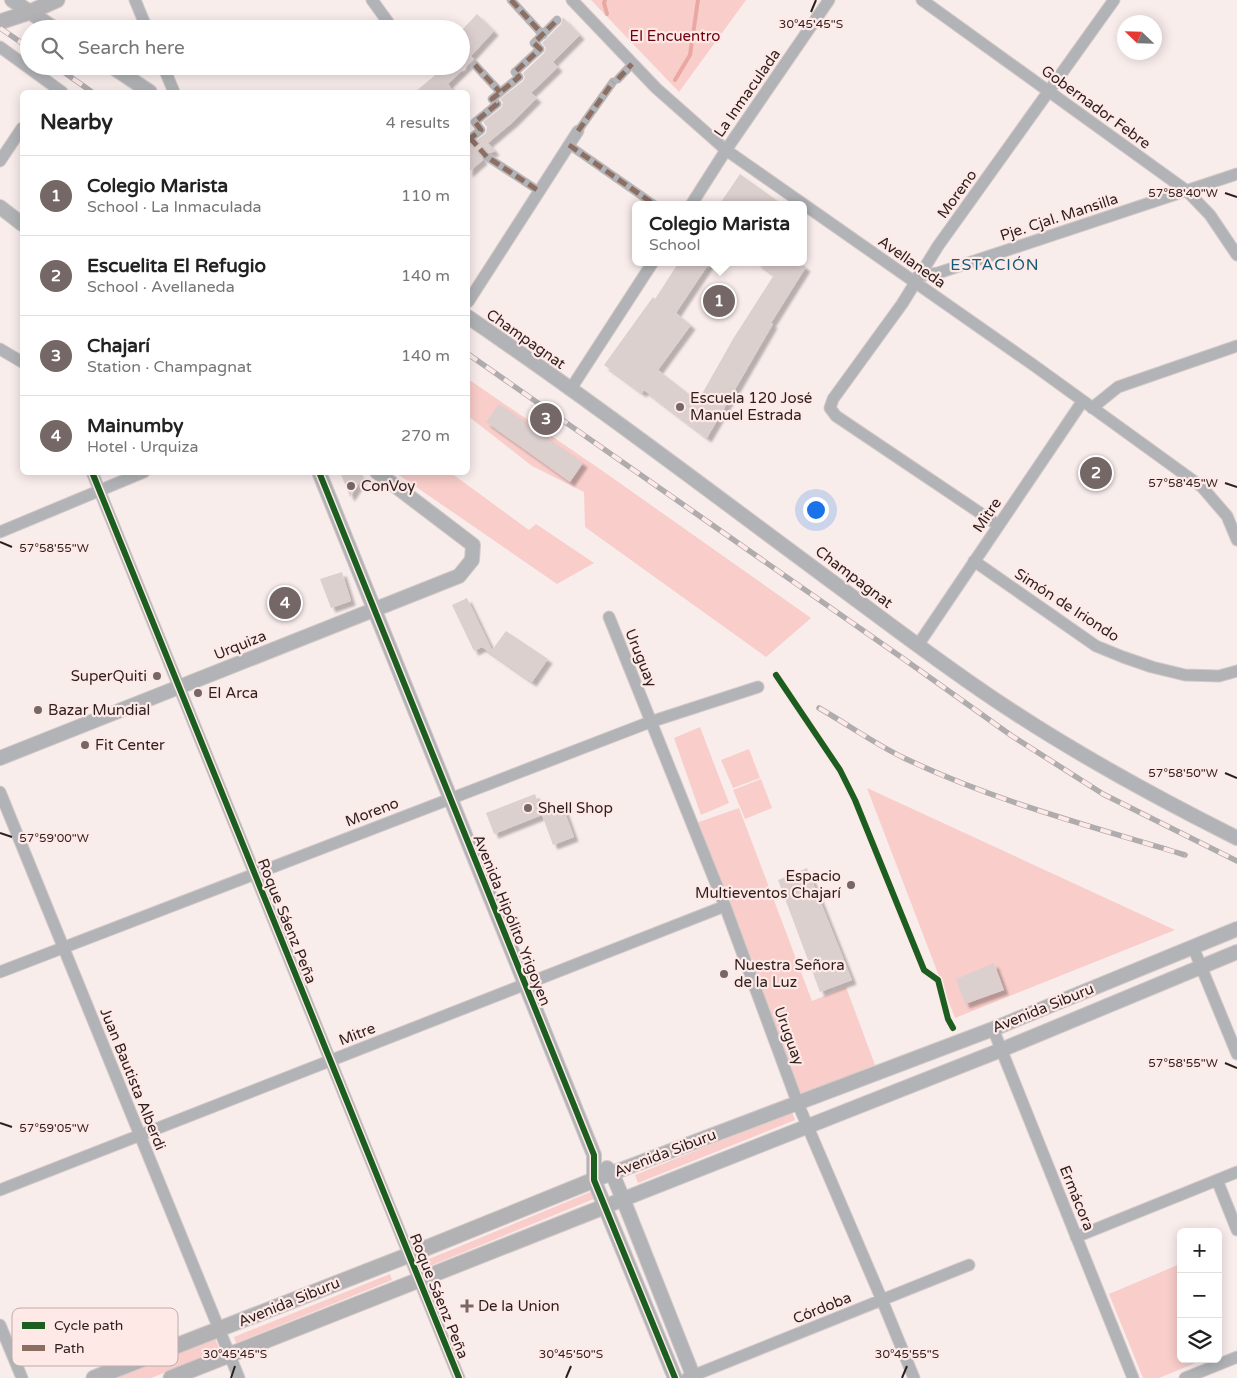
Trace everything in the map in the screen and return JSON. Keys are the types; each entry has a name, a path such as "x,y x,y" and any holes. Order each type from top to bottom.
{"main road":[{"path":"0,22 57,0"},
{"name":"Avenida Siburu","path":"178,1346 594,1180"},
{"name":"Avenida Siburu","path":"171,1378 606,1206"},
{"name":"Avenida Siburu","path":"94,1378 126,1366"}],"street":[{"path":"12,0 42,20"},
{"path":"135,0 143,20"},
{"path":"372,0 386,20"},
{"path":"511,0 543,34"},
{"name":"Avellaneda","path":"572,0 656,88 726,150 801,201"},
{"name":"La Inmaculada","path":"694,201 726,150 830,0"},
{"name":"Gobernador Febre","path":"922,0 1187,191 1210,215 1237,255"},
{"name":"Moreno","path":"998,526 836,416 830,408 833,399 902,304 938,246 1114,0"},
{"path":"470,139 481,130 475,122 496,104 492,99 519,77 515,72 540,49 534,43 557,20"},
{"path":"0,47 20,64"},
{"path":"470,299 578,131 616,80 632,64"},
{"path":"475,65 500,92"},
{"path":"33,75 49,89"},
{"path":"124,75 147,90"},
{"path":"167,75 173,90"},
{"path":"0,161 20,131"},
{"path":"569,145 648,201"},
{"path":"487,157 539,192"},
{"name":"Pje. Cjal. Mansilla","path":"916,279 1237,174"},
{"name":"Avellaneda","path":"807,205 916,279 1202,487 1232,514 1237,540"},
{"path":"0,207 20,222"},
{"path":"570,390 650,266"},
{"name":"Champagnat","path":"470,318 630,432 918,645 1009,709 1171,806 1237,838"},
{"name":"Mitre","path":"918,645 998,526 1087,405 1118,387 1237,346"},
{"path":"0,349 20,361"},
{"name":"Roque Sáenz Peña","path":"93,475 459,1378"},
{"path":"0,532 137,475"},
{"name":"Avenida Hipólito Yrigoyen","path":"320,475 594,1156 594,1180 676,1378"},
{"name":"Urquiza","path":"0,758 459,576 472,560 472,545 381,475"},
{"name":"Simón de Iriondo","path":"974,562 1096,646 1152,667 1185,675 1219,676 1237,671"},
{"name":"Uruguay","path":"609,617 725,906 798,1104 914,1378"},
{"name":"Moreno","path":"0,972 650,722 758,687"},
{"name":"Juan Bautista Alberdi","path":"0,792 239,1378"},
{"name":"Mitre","path":"0,1190 525,986 725,906"},
{"name":"Avenida Siburu","path":"594,1180 993,1029 1237,929"},
{"path":"1193,946 1237,1054"},
{"name":"Avenida Siburu","path":"606,1206 1001,1050 1203,968 1237,952"},
{"name":"Ermácora","path":"993,1029 1133,1378"},
{"name":"Avenida Hipólito Yrigoyen","path":"594,1156 612,1173 691,1377"},
{"path":"1076,1237 1237,1172"},
{"path":"1217,1180 1237,1230"},
{"name":"Córdoba","path":"691,1377 969,1265"},
{"path":"0,1325 12,1354"},
{"path":"1185,1378 1237,1357"},
{"path":"17,1366 22,1378"}],"green space":[{"name":"El Encuentro","path":"591,0 746,0 679,92"},
{"path":"470,380 597,467 811,618 766,657 585,527 584,492 532,466 470,418"},
{"path":"399,475 454,475 529,530 536,524 594,563 557,584"},
{"path":"700,727 729,803 701,815 674,738"},
{"path":"749,749 760,778 733,788 721,760"},
{"path":"761,779 772,808 745,819 733,790"},
{"path":"867,788 1175,930 955,1018"},
{"path":"739,808 812,1001 846,987 875,1065 800,1095 696,823"},
{"path":"792,1112 795,1120 638,1183 635,1175"},
{"path":"593,1191 596,1198 420,1270 417,1264"},
{"path":"1177,1265 1177,1363 1195,1363 1159,1378 1143,1378 1109,1294"},
{"path":"390,1274 392,1280 236,1343 234,1337"},
{"path":"215,1338 220,1351 151,1378 111,1378 142,1366 178,1366 178,1352"}],"building":[{"path":"477,14 494,31 471,56 474,59 470,63 470,21"},
{"path":"563,17 580,35 553,62 558,67 531,93 537,98 488,143 495,151 491,153 484,152 481,156 483,160 470,171 470,144 486,133 487,127 483,122 501,108 503,103 500,99 523,81 525,77 523,73 544,53 546,48 542,43 561,24"},
{"path":"435,75 457,75 448,84 452,90 417,90"},
{"path":"740,174 777,201 722,201"},
{"path":"676,266 707,266 676,313 691,325 658,370 698,401 733,339 774,275 762,266 806,267 771,323 773,324 707,438 644,390 642,393 604,365 653,297 655,299"},
{"path":"499,404 583,463 570,482 486,422"},
{"name":"ConVoy","path":"341,475 364,476 350,497"},
{"path":"342,572 351,601 331,608 320,579"},
{"path":"467,598 492,650 506,631 548,659 532,682 482,647 474,651 452,605"},
{"path":"535,794 542,815 494,834 486,813"},
{"path":"563,807 574,837 553,845 542,815"},
{"path":"807,868 852,980 820,992 778,880"},
{"path":"994,963 1004,990 965,1004 956,979"}],"waterway":[{"path":"605,0 607,14"},
{"path":"675,80 690,55 698,0"}],"tunnel":[{"path":"472,140 487,157"}],"railway":[{"path":"0,28 20,42"},
{"path":"68,75 89,90"},
{"path":"470,355 1012,736 1103,794 1237,861"},
{"path":"819,708 893,752 938,773 1043,812 1185,855"}],"marked path":[{"path":"511,0 543,35"},
{"path":"470,138 481,130 475,122 497,104 492,99 519,77 515,72 540,49 534,43 557,20"},
{"path":"618,79 632,64"},
{"path":"475,65 500,92"},
{"path":"578,131 613,82"},
{"path":"470,138 487,157 539,191"},
{"path":"569,145 649,201"}],"cycle path":[{"path":"93,475 459,1378"},
{"path":"320,475 594,1155 594,1180 675,1378"},
{"path":"776,675 840,770 855,800 924,970 938,980 948,1019 953,1028"}],"place":[{"name":"Colegio Marista","path":"719,301"},
{"name":"Escuela 120 José Manuel Estrada","path":"680,407"},
{"name":"Chajarí","path":"546,419"},
{"name":"Escuelita El Refugio","path":"1096,473"},
{"name":"ConVoy","path":"351,486"},
{"name":"Mainumby","path":"285,603"},
{"name":"SuperQuiti","path":"157,676"},
{"name":"El Arca","path":"198,693"},
{"name":"Bazar Mundial","path":"38,710"},
{"name":"Fit Center","path":"85,745"},
{"name":"Shell Shop","path":"528,808"},
{"name":"Espacio Multieventos Chajarí","path":"851,885"},
{"name":"Nuestra Señora de la Luz","path":"724,974"},
{"name":"De la Union","path":"467,1306"}],"district":[{"name":"ESTACIÓN","path":"995,265"}]}
